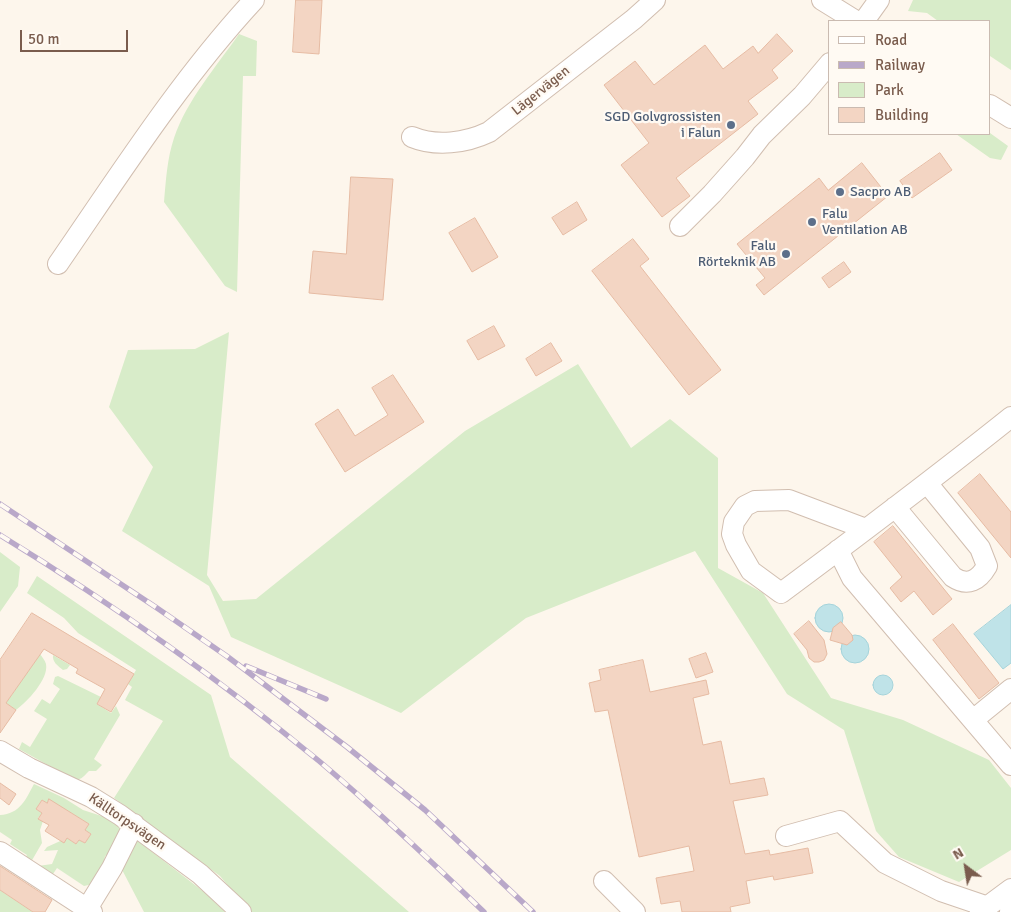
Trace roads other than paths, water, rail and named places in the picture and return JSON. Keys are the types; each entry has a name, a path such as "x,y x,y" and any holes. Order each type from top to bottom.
{"street":[{"path":"58,264 166,110 254,0"},
{"path":"822,0 854,20"},
{"path":"865,20 880,0"},
{"name":"Lägervägen","path":"412,137 426,143 464,141 489,132 634,19 653,1"},
{"path":"680,226 712,194 762,135 802,96 828,65"},
{"path":"991,105 1011,118"},
{"path":"866,529 788,500 755,501 745,506 734,522 732,534 751,571 781,593 866,529 895,507 927,483 1011,416"},
{"path":"895,507 953,577 960,582 969,582 977,579 987,566 980,548 927,483"},
{"path":"838,550 852,578 1011,765"},
{"path":"973,720 1011,689"},
{"name":"Källtorpsvägen","path":"0,751 29,768 91,797 134,824 200,874 241,912"},
{"path":"786,836 840,821 885,863 941,891 984,909 1011,889"},
{"path":"0,852 88,911 134,824"},
{"path":"604,881 635,912"},
{"path":"1010,912 1011,905"}],"water":[{"path":"829,604 839,608 843,618 839,628 829,632 819,628 815,618 819,608"},
{"path":"1011,605 1011,663 1003,669 974,634"},
{"path":"855,635 865,639 869,649 865,659 855,663 845,659 841,649 845,639"},
{"path":"879,675 887,675 893,681 893,689 887,695 879,695 873,689 873,681"}],"railway":[{"path":"0,504 228,657 347,747 425,810 533,912"},
{"path":"0,535 82,587 163,642 281,730 361,798 484,912"},
{"path":"246,666 326,699"}],"place":[{"name":"SGD Golvgrossisten i Falun","path":"731,125"},
{"name":"Sacpro AB","path":"840,192"},
{"name":"Falu Ventilation AB","path":"812,222"},
{"name":"Falu Rörteknik AB","path":"786,254"}]}
